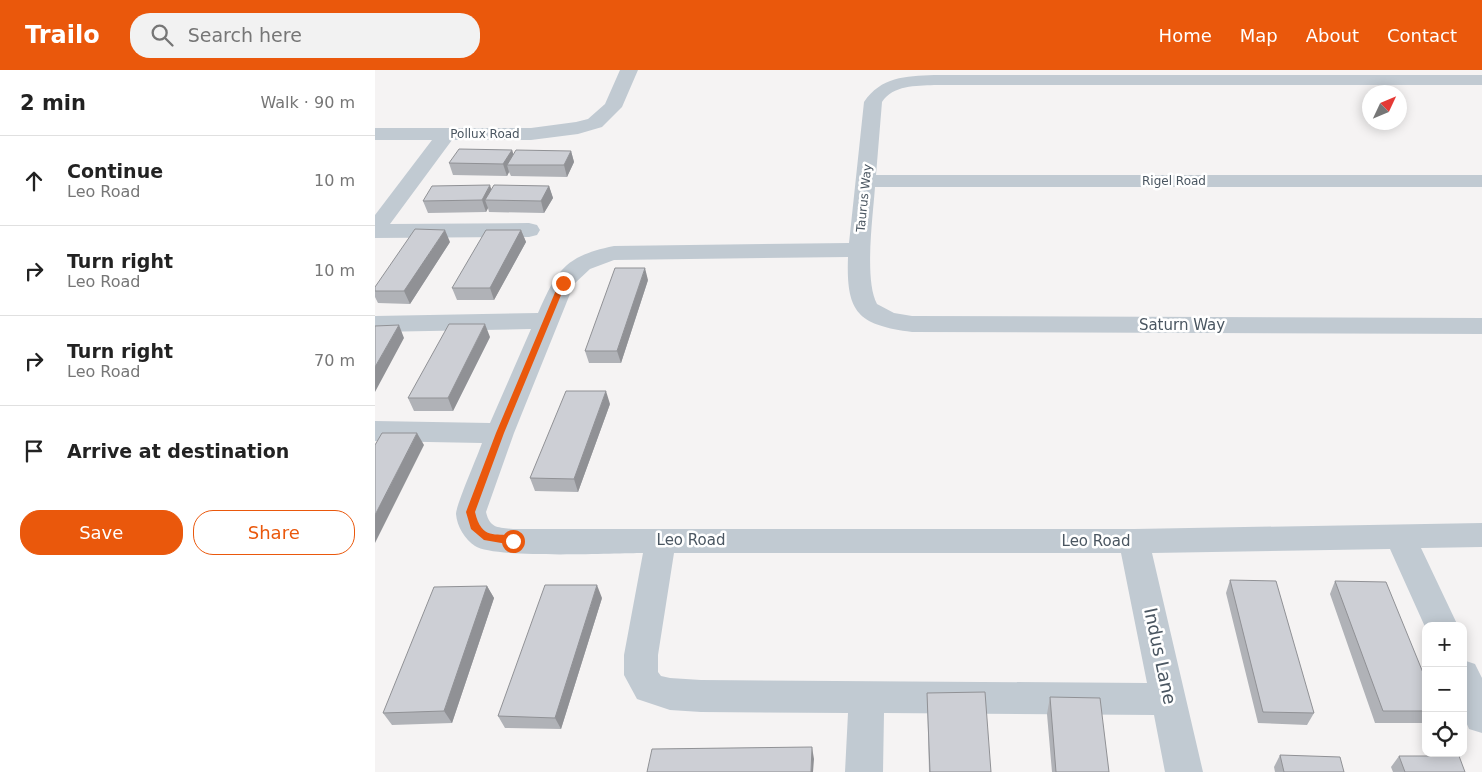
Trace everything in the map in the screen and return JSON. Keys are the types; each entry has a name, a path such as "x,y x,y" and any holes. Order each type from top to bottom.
{"street":[{"name":"Pollux Road","path":"375,134 547,133 578,128 595,123 613,107 629,70"},
{"name":"Taurus Way","path":"882,318 863,303 859,250 873,102 881,91 900,84 934,80 1482,80"},
{"path":"375,230 446,134"},
{"name":"Rigel Road","path":"866,181 1482,181"},
{"path":"375,230 529,230"},
{"name":"Leo Road","path":"859,250 623,252 604,254 587,260 571,271 563,283 500,433 471,512 474,526 487,538 513,541 1134,541 1401,538 1482,535"},
{"name":"Saturn Way","path":"882,318 912,324 1482,326"},
{"path":"375,324 547,321"},
{"path":"375,431 500,433"},
{"path":"1401,538 1439,622"},
{"path":"661,540 641,655 641,675 649,688 670,694 701,696 1169,699"},
{"name":"Indus Lane","path":"1134,541 1184,772"},
{"path":"1467,684 1482,717"},
{"path":"864,772 866,698"}],"building":[{"path":"459,149 512,150 503,164 449,163"},
{"path":"516,150 571,151 564,165 507,165"},
{"path":"490,185 482,200 423,201 432,186"},
{"path":"494,185 549,186 541,201 485,200"},
{"path":"415,229 445,230 404,291 375,291 375,287"},
{"path":"486,230 521,230 490,288 452,288"},
{"path":"615,268 645,268 617,351 585,351"},
{"path":"449,324 485,324 448,398 408,398"},
{"path":"399,325 375,367 375,326"},
{"path":"566,391 606,391 574,479 530,478"},
{"path":"382,433 417,433 375,515 375,445"},
{"path":"1230,580 1276,581 1314,713 1263,712"},
{"path":"1335,581 1386,582 1422,670 1422,711 1383,711"},
{"path":"545,585 597,585 555,718 498,716"},
{"path":"487,586 444,711 383,713 434,587"},
{"path":"985,692 991,772 930,772 927,693"},
{"path":"1050,697 1100,698 1109,772 1056,772"},
{"path":"812,747 811,772 647,772 652,749"},
{"path":"1280,755 1340,757 1344,772 1284,772"},
{"path":"1399,756 1459,757 1465,772 1405,772"}],"route":[{"path":"513,541 487,538 474,526 471,512 500,433 563,283"}]}
